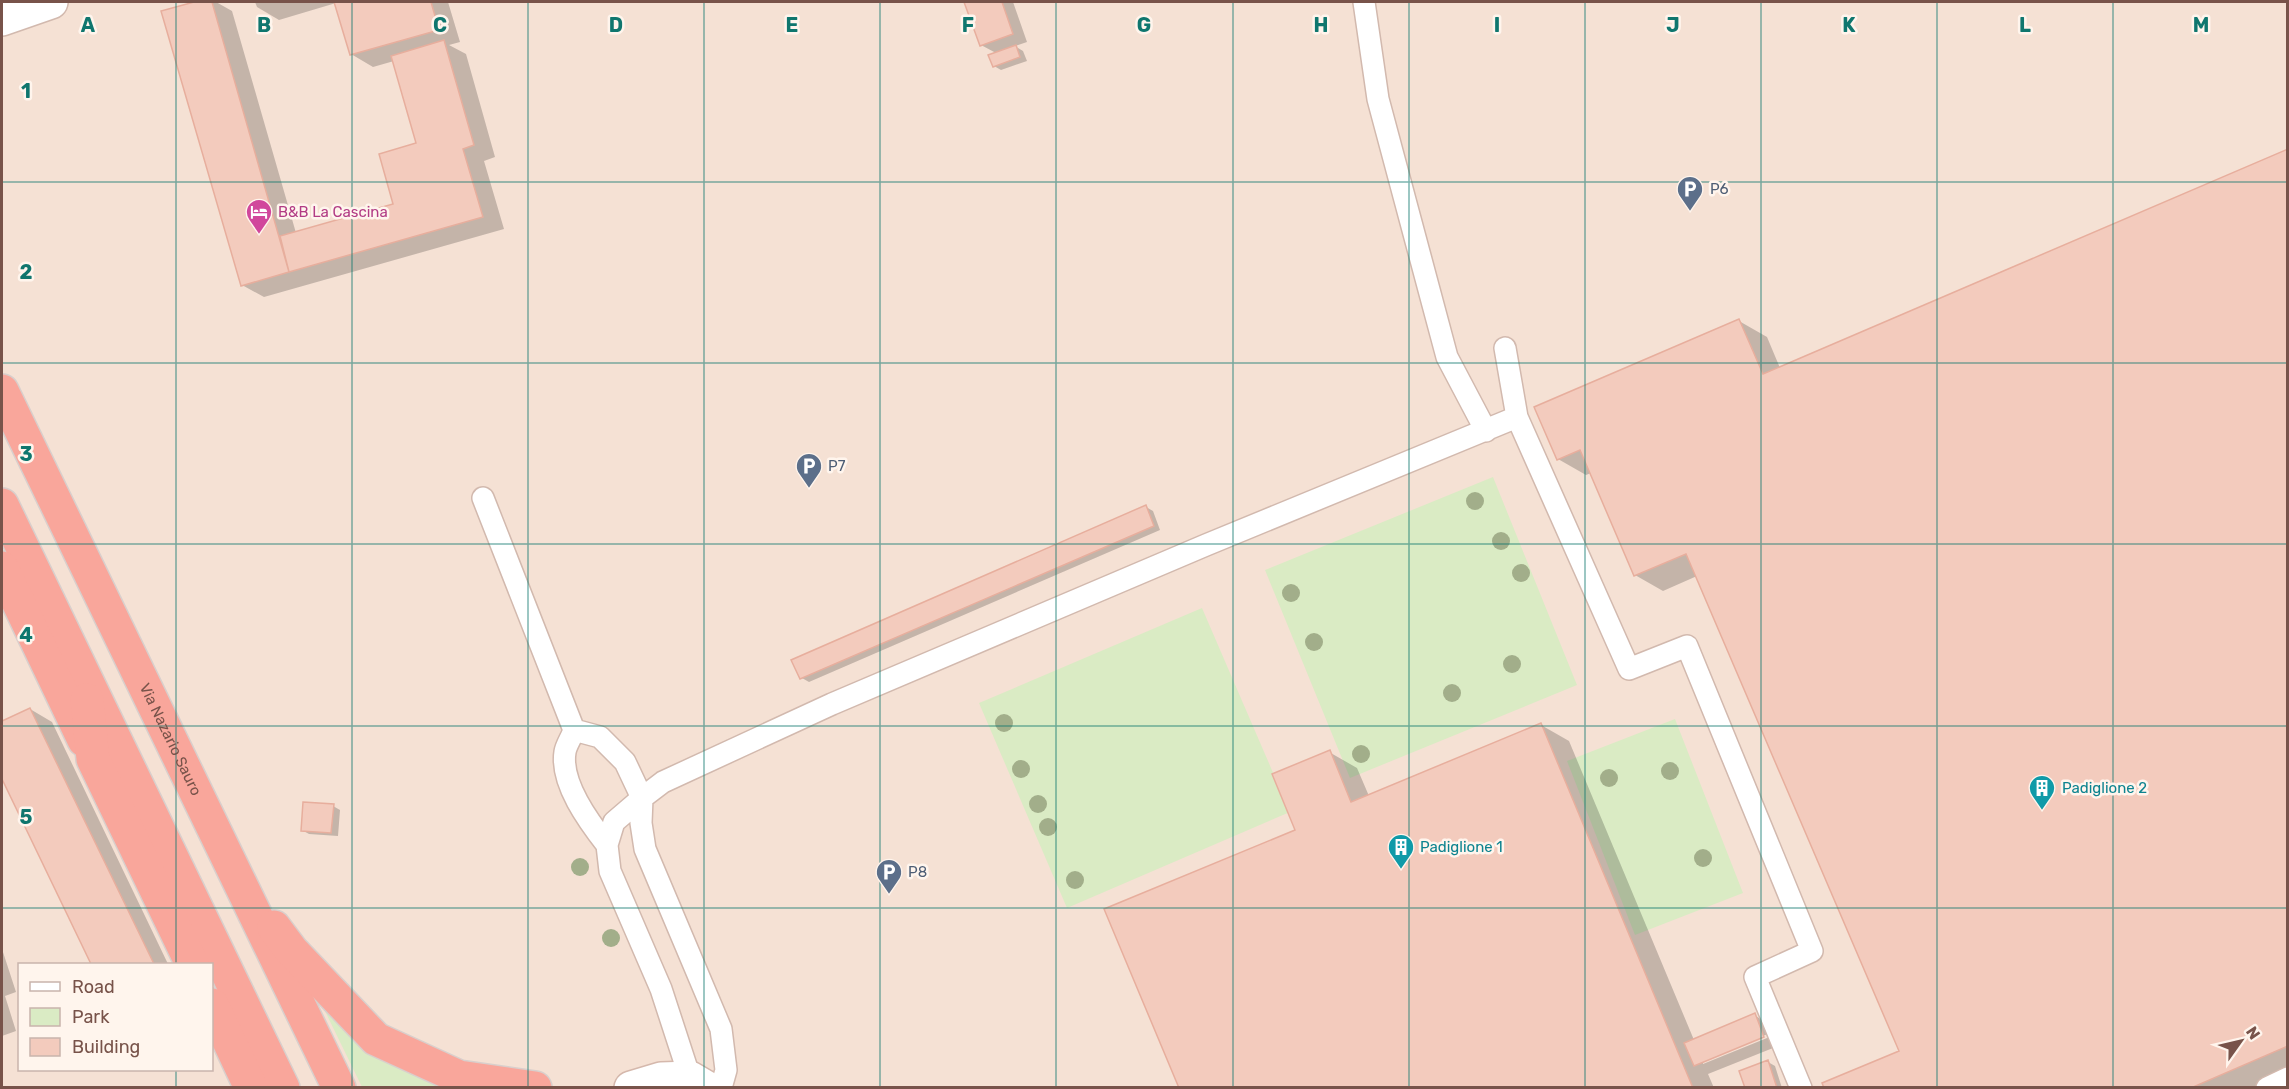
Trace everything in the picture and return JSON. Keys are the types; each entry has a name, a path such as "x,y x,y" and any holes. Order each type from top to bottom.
{"highway":[{"name":"Via Nazario Sauro","path":"2,391 339,1088"},
{"path":"2,505 283,1088"},
{"path":"2,562 58,622"},
{"path":"2,568 192,963"},
{"path":"85,677 93,759"},
{"path":"238,882 292,951 376,1039 459,1077 535,1088"},
{"path":"213,1007 251,1088"}],"street":[{"path":"2,19 51,2"},
{"path":"631,1088 661,1079 699,1083"}],"lane":[{"path":"1364,2 1378,99 1443,346 1486,431"},
{"path":"1505,348 1517,417 1629,669 1687,646 1812,951 1755,977 1801,1088"},
{"path":"699,1083 610,871 607,845 614,822 642,798 673,777 832,704 1206,545 1517,417"},
{"path":"483,498 574,730 565,753 570,788 588,821 607,845"},
{"path":"574,730 600,737 624,762 642,798 641,823 645,849 721,1029 726,1070 721,1088"},
{"path":"2266,1088 2288,1078"}],"shaded area":[{"path":"2,2 2287,2 2287,1087 2,1088"}],"green space":[{"path":"1493,477 1577,685 1350,778 1265,570"},
{"path":"1202,608 1290,812 1067,908 979,703"},
{"path":"1675,719 1743,893 1635,935 1567,761"},
{"path":"322,1005 476,1087 362,1087"}],"building":[{"path":"194,2 212,2 289,272 241,286 161,11"},
{"path":"334,2 431,2 439,30 350,55"},
{"path":"964,2 1002,2 1013,34 980,46"},
{"path":"444,40 474,145 463,149 483,217 289,272 280,236 393,204 379,154 416,143 391,56"},
{"path":"1016,45 1020,57 993,67 988,55"},
{"name":"Padiglione 2","path":"2288,149 2288,1046 2191,1088 1824,1088 1822,1083 1899,1051 1686,554 1634,576 1580,450 1557,460 1534,407 1739,319 1763,374"},
{"path":"1146,505 1154,526 800,679 791,660"},
{"path":"30,708 154,963 91,963 2,779 2,721"},
{"name":"Padiglione 1","path":"1541,723 1693,1088 1179,1088 1104,909 1295,830 1272,774 1330,750 1351,802"},
{"path":"303,802 334,804 331,833 301,831"},
{"path":"1755,1013 1764,1037 1694,1066 1684,1043"},
{"path":"1768,1060 1777,1088 1745,1088 1739,1071"}],"place":[{"name":"P6","path":"1690,212"},
{"name":"B&B La Cascina","path":"259,235"},
{"name":"P7","path":"809,489"},
{"name":"Padiglione 2","path":"2042,811"},
{"name":"Padiglione 1","path":"1401,870"},
{"name":"P8","path":"889,895"}]}
